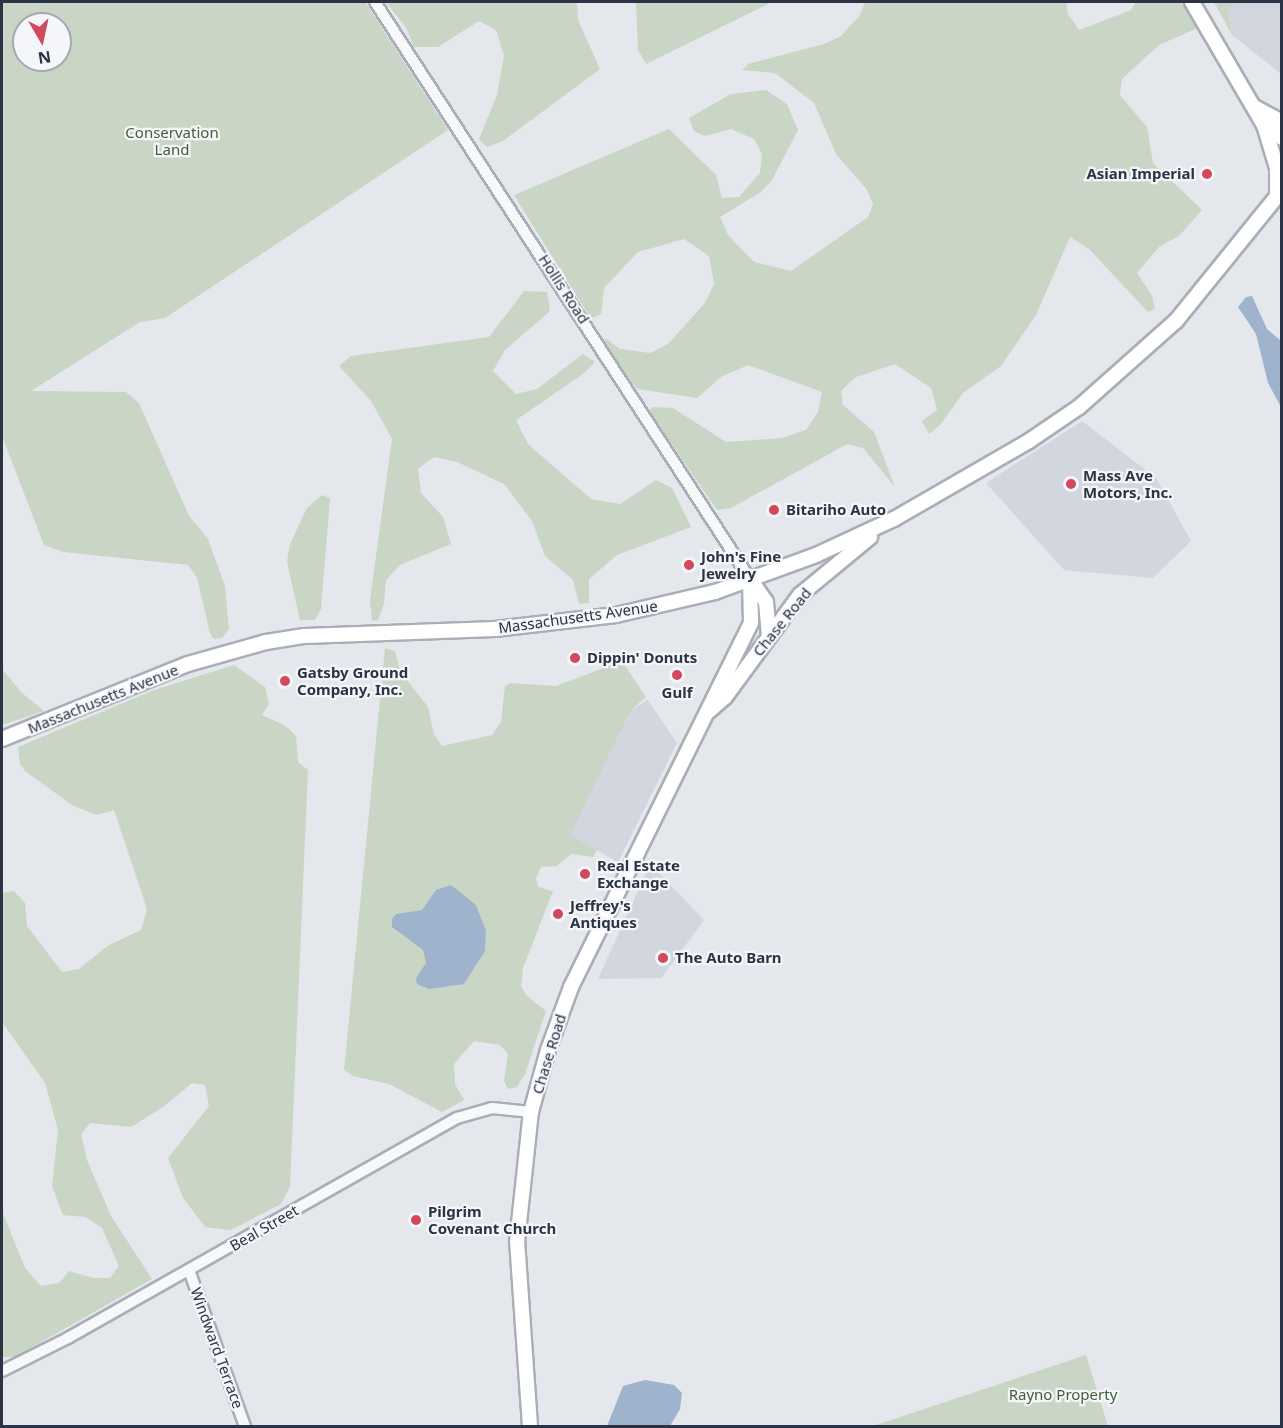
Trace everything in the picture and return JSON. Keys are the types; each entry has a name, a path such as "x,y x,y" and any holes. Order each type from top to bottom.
{"main road":[{"path":"1192,2 1264,125 1277,168 1279,193"},
{"path":"1256,108 1281,115"},
{"path":"1256,108 1281,122"},
{"path":"1264,125 1281,138"},
{"name":"Massachusetts Avenue","path":"2,740 188,664 266,642 305,636 554,624 658,607 750,579 816,555 894,519 1035,438 1111,381 1189,307 1279,193"},
{"name":"Chase Road","path":"707,712 725,697 769,634 800,595 894,519"},
{"path":"750,579 766,602 769,634"},
{"name":"Chase Road","path":"530,1426 517,1242 531,1112 548,1050 571,987 751,623 750,579"}],"street":[{"name":"Hollis Road","path":"375,2 700,497 750,579"},
{"name":"Beal Street","path":"2,1371 189,1270 457,1118 492,1108 531,1112"},
{"name":"Windward Terrace","path":"189,1270 245,1426"}],"shaded area":[{"path":"1236,2 1281,2 1281,74 1232,35 1228,10"},
{"path":"1082,421 1156,478 1191,541 1153,578 1064,570 986,483"},
{"path":"648,700 677,743 618,862 569,835 631,710"},
{"path":"650,864 704,920 661,978 598,979"}],"green space":[{"name":"Conservation Land","path":"2,2 365,2 448,130 165,318 140,322 31,391 126,392 139,403 189,516 208,539 225,586 229,629 222,638 214,639 210,633 197,578 188,565 63,552 44,545 2,436"},
{"path":"386,2 577,2 578,20 600,69 503,141 487,147 479,139 497,95 504,55 496,30 479,21 438,47 414,47 406,28"},
{"path":"636,2 772,2 646,64 638,50"},
{"path":"865,2 1066,2 1068,14 1079,30 1131,10 1136,2 1184,2 1200,27 1159,45 1122,79 1120,95 1147,127 1153,163 1202,210 1179,236 1159,247 1137,273 1152,296 1155,309 1148,312 1089,249 1070,237 1036,315 1001,366 963,393 941,424 929,434 922,421 937,410 931,388 895,364 856,377 841,391 843,405 874,432 895,487 863,448 847,444 731,508 717,510 649,411 652,407 673,408 726,442 782,438 806,430 818,412 822,392 748,365 721,377 697,398 637,389 606,347 605,338 620,349 650,353 668,344 705,303 714,284 709,256 684,239 638,252 604,288 601,314 591,319 514,195 669,129 716,175 722,198 739,197 760,173 762,154 754,139 731,129 705,136 694,131 689,118 731,94 766,90 787,104 798,130 772,180 761,192 720,217 728,235 754,262 791,271 868,217 873,204 867,190 836,154 814,103 775,73 742,70 748,64 824,44 841,36 860,15"},
{"path":"1214,2 1236,2 1228,10 1232,35"},
{"path":"524,291 547,292 550,311 505,350 493,371 516,394 537,389 583,354 595,362 583,374 516,420 528,444 591,499 620,504 656,480 672,488 691,527 617,555 589,579 589,603 579,604 573,580 545,556 532,521 504,484 457,462 434,457 418,469 421,493 443,517 451,544 400,565 386,580 384,604 378,620 372,621 370,600 392,439 371,401 339,366 351,356 489,337"},
{"path":"322,495 330,498 321,609 315,620 300,620 287,562 290,544 307,508"},
{"path":"385,648 395,651 400,671 428,707 434,734 442,746 492,735 501,722 505,686 511,683 556,686 622,661 646,697 631,710 570,835 597,850 593,857 571,854 557,866 541,867 536,878 538,887 553,891 523,968 521,986 526,995 546,1011 525,1074 517,1087 508,1089 504,1081 508,1054 500,1045 474,1041 454,1064 455,1084 464,1100 442,1112 389,1084 353,1076 344,1070"},
{"path":"234,665 265,687 269,704 262,715 286,726 296,736 298,762 308,770 290,1187 281,1204 231,1230 205,1227 183,1198 168,1158 209,1106 205,1085 192,1083 163,1107 131,1127 90,1123 81,1134 87,1160 111,1216 152,1279 15,1357 2,1357 2,1211 25,1268 41,1286 59,1283 69,1271 93,1278 110,1278 119,1266 102,1228 85,1217 63,1215 52,1186 58,1130 45,1083 2,1022 2,893 14,891 25,903 27,926 62,972 79,969 107,946 141,930 147,909 114,810 97,815 72,805 25,771 20,764 18,747 154,690"},
{"path":"2,669 22,693 44,711 2,725"},
{"name":"Rayno Property","path":"1086,1355 1108,1426 873,1426"}],"water":[{"path":"1252,296 1267,329 1281,341 1281,407 1268,383 1256,334 1238,307 1246,297"},
{"path":"451,885 476,905 486,931 485,951 464,984 429,989 417,984 416,978 426,963 423,950 392,927 392,919 396,914 422,910 436,890"},
{"path":"645,1380 674,1385 682,1393 680,1409 670,1426 607,1426 623,1386"}],"place":[{"name":"Asian Imperial","path":"1207,174"},
{"name":"Mass Ave Motors, Inc.","path":"1071,484"},
{"name":"Bitariho Auto","path":"774,510"},
{"name":"John's Fine Jewelry","path":"689,565"},
{"name":"Dippin' Donuts","path":"575,658"},
{"name":"Gulf","path":"677,675"},
{"name":"Gatsby Ground Company, Inc.","path":"285,681"},
{"name":"Real Estate Exchange","path":"585,874"},
{"name":"Jeffrey's Antiques","path":"558,914"},
{"name":"The Auto Barn","path":"663,958"},
{"name":"Pilgrim Covenant Church","path":"416,1220"}]}
